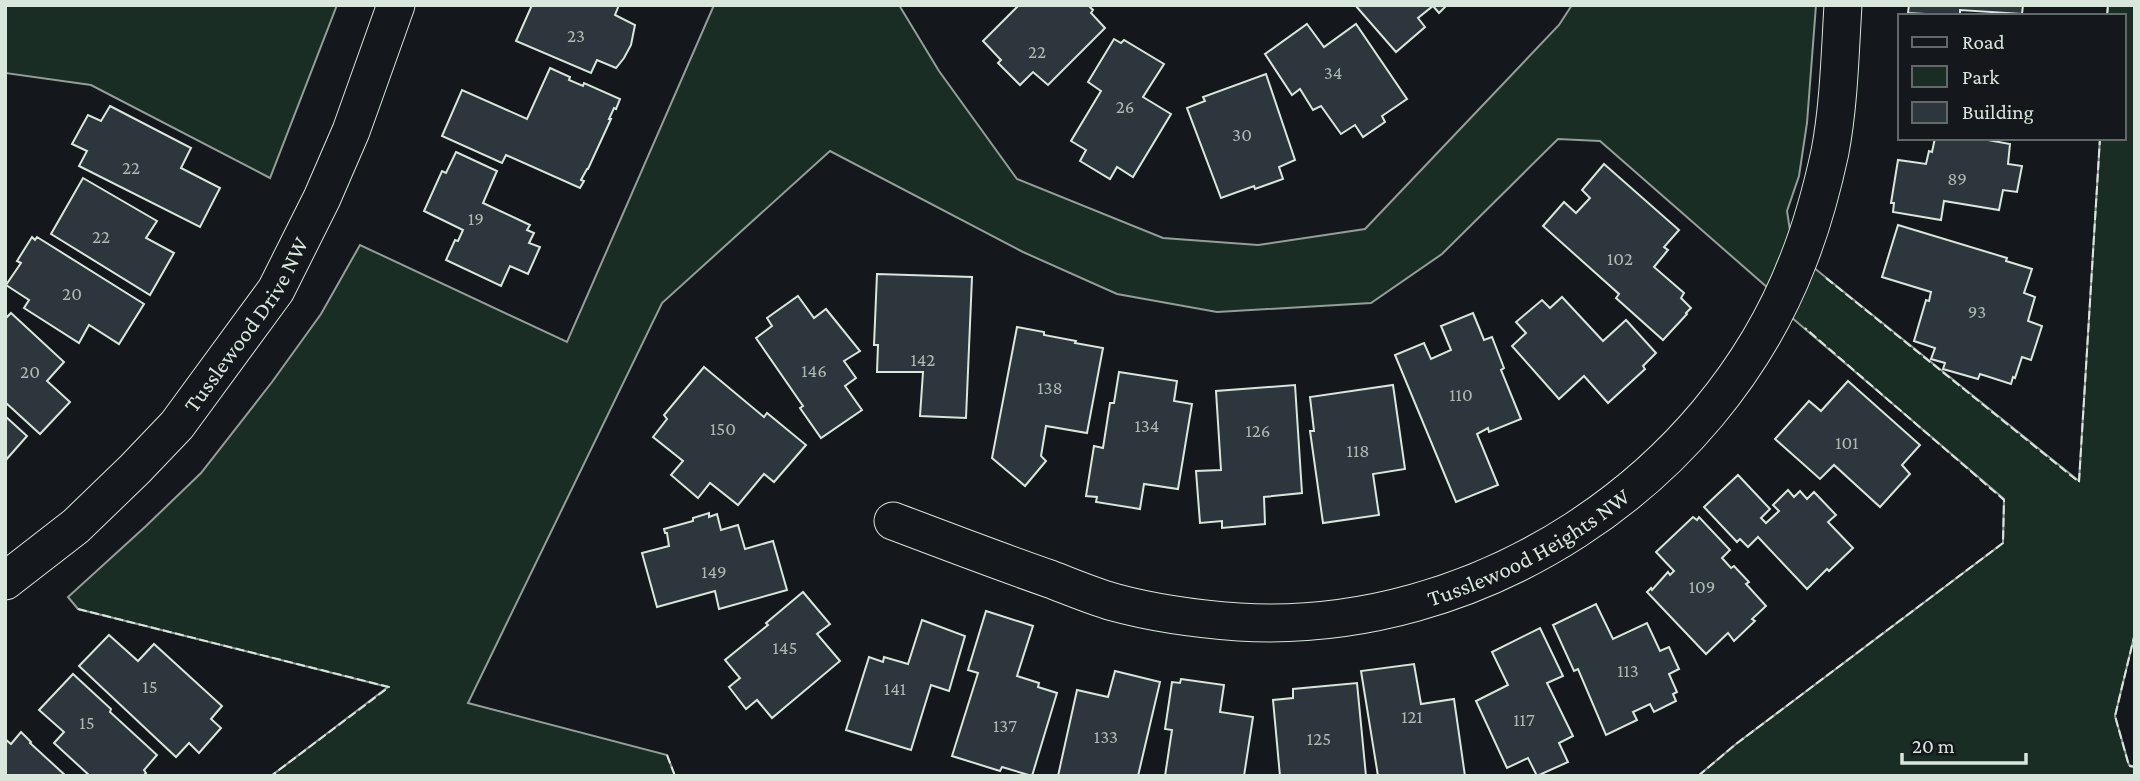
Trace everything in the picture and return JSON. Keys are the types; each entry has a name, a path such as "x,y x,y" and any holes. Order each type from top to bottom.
{"street":[{"name":"Tusslewood Drive NW","path":"5,581 76,526 177,425 276,290 327,187 351,131 396,5"},
{"name":"Tusslewood Heights NW","path":"893,522 1113,602 1180,615 1238,622 1275,623 1332,619 1382,610 1471,585 1517,564 1583,527 1626,495 1667,458 1737,376 1766,328 1799,260 1821,189 1833,125 1843,5"}],"green space":[{"path":"5,5 337,5 270,178 91,85 5,73"},
{"path":"714,5 899,5 939,71 1017,179 1163,238 1258,245 1365,229 1559,25 1572,5 1816,5 1807,123 1799,176 1787,211 1790,230 1768,288 1600,141 1558,139 1442,254 1371,303 1217,312 1117,294 1023,252 830,151 662,303 468,703 667,755 675,776 271,776 388,687 78,609 68,597 201,473 321,314 360,245 567,342"},
{"path":"2108,5 2135,5 2135,633 2115,716 2129,765 2135,767 2135,776 1698,776 1736,744 2003,543 2004,499 1791,317 1813,267 2079,481 2100,140 2126,140 2126,14 2107,14"}],"building":[{"path":"532,5 619,5 615,15 635,25 631,45 616,68 597,60 591,73 516,41"},
{"path":"1019,5 1088,5 1093,10 1091,13 1105,28 1048,85 1033,72 1020,85 998,63 1001,60 983,41"},
{"path":"1355,5 1447,5 1439,13 1433,6 1418,18 1425,27 1396,52"},
{"path":"1909,5 2023,5 2022,14 1960,10 1960,14 1908,13"},
{"path":"1307,24 1324,47 1356,24 1407,99 1382,116 1385,122 1363,137 1355,125 1341,134 1321,106 1313,110 1300,89 1292,95 1265,54"},
{"path":"1114,39 1121,43 1124,40 1164,64 1143,97 1171,114 1133,177 1117,167 1110,179 1080,161 1086,150 1071,141 1101,91 1088,82"},
{"path":"550,68 570,77 569,80 583,86 584,83 620,99 581,180 584,181 580,188 506,155 502,163 442,136 462,90 527,119"},
{"path":"1266,74 1295,160 1279,167 1283,179 1221,198 1187,108 1205,101 1203,97"},
{"path":"110,106 191,148 181,168 220,188 200,227 79,166 87,151 72,144 88,115 101,121"},
{"path":"1935,140 1988,140 2010,144 2008,164 2022,166 2017,192 2003,190 1999,210 1944,201 1941,220 1893,212 1894,203 1891,203 1898,160 1926,164 1929,151 1932,152"},
{"path":"456,152 497,171 483,203 530,225 527,230 534,233 529,243 540,247 528,274 510,266 501,286 446,260 463,230 424,211 442,171 446,173"},
{"path":"1604,164 1679,230 1664,247 1668,250 1654,267 1684,293 1681,298 1691,308 1663,340 1616,298 1619,294 1543,226 1564,202 1576,213 1590,198 1582,190"},
{"path":"83,178 157,221 146,238 174,253 150,295 51,234"},
{"path":"1898,225 2007,258 2006,261 2032,269 2024,293 2035,297 2028,321 2042,326 2031,360 2022,357 2011,384 1980,374 1978,379 1943,369 1945,363 1931,359 1935,348 1914,341 1926,300 1929,301 1931,292 1882,277"},
{"path":"32,237 35,240 37,237 144,304 119,344 89,325 79,343 24,308 29,300 6,285 21,263 17,261"},
{"path":"877,274 972,277 966,418 920,416 923,372 877,372 878,345 874,345"},
{"path":"798,296 814,318 826,309 860,351 844,361 856,378 845,386 862,410 821,438 800,408 803,406 756,338 772,326 767,318"},
{"path":"1562,297 1603,341 1626,320 1656,353 1643,366 1645,369 1608,403 1584,376 1559,399 1512,346 1526,333 1516,322 1542,300 1550,308"},
{"path":"11,313 64,362 47,381 70,402 40,434 5,402 5,319"},
{"path":"1473,313 1484,340 1492,337 1504,368 1501,370 1521,419 1489,432 1488,428 1477,434 1498,485 1456,502 1395,355 1424,343 1431,359 1451,350 1441,326"},
{"path":"1017,327 1103,348 1087,433 1046,426 1041,456 1046,461 1025,486 992,458"},
{"path":"704,367 764,417 767,413 806,445 774,482 764,474 738,505 710,483 698,498 671,475 683,461 653,437 667,419 664,415"},
{"path":"1119,372 1177,381 1174,401 1192,404 1178,489 1144,484 1140,509 1096,502 1097,497 1086,496 1094,446 1103,448 1110,403 1114,403"},
{"path":"1848,381 1920,445 1902,465 1910,474 1880,507 1834,465 1820,479 1775,439 1809,401 1821,411"},
{"path":"1295,385 1302,493 1264,497 1265,524 1222,528 1222,521 1200,523 1196,471 1221,470 1216,391"},
{"path":"1393,385 1405,469 1373,474 1379,515 1323,523 1310,431 1314,431 1310,397"},
{"path":"5,416 27,436 5,461"},
{"path":"1738,475 1770,509 1761,518 1766,523 1779,511 1773,505 1788,490 1794,497 1800,491 1807,499 1814,492 1836,515 1828,522 1853,548 1807,589 1758,537 1748,547 1740,539 1737,542 1704,507"},
{"path":"709,513 709,517 717,514 721,530 738,525 745,549 773,541 787,590 719,609 715,591 657,607 642,553 669,546 664,529 693,521 693,518"},
{"path":"1693,517 1697,520 1699,517 1730,550 1722,558 1749,582 1746,584 1766,606 1734,641 1728,633 1706,654 1647,592 1668,572 1670,575 1674,571 1656,552"},
{"path":"803,592 830,624 817,634 840,661 772,718 757,700 746,709 729,687 740,678 725,660"},
{"path":"1596,604 1613,639 1647,623 1660,651 1669,647 1679,669 1669,674 1677,692 1673,694 1676,701 1654,712 1650,704 1633,712 1637,720 1606,735 1578,669 1574,671 1553,625"},
{"path":"986,611 1033,626 1017,676 1039,683 1038,687 1057,693 1032,776 1002,767 1000,771 952,756 978,673 968,670"},
{"path":"922,620 965,636 949,691 931,685 911,750 846,730 869,657 883,662 884,657 908,664"},
{"path":"1540,628 1563,676 1547,683 1573,736 1559,743 1568,762 1537,776 1528,758 1507,768 1476,701 1508,685 1492,652"},
{"path":"109,635 138,661 154,644 222,706 211,719 221,728 199,753 189,743 176,757 79,666"},
{"path":"1414,664 1421,704 1454,699 1465,776 1378,776 1361,671"},
{"path":"1115,671 1160,682 1138,776 1058,776 1077,690 1108,697"},
{"path":"73,674 157,755 144,770 146,773 143,776 90,776 54,743 64,732 39,710"},
{"path":"1181,679 1224,685 1220,712 1253,717 1244,776 1165,776 1172,730 1165,729 1172,682 1180,683"},
{"path":"1357,683 1366,776 1280,776 1273,700 1293,698 1293,689"},
{"path":"21,732 66,776 5,776 5,739 11,744"}],"fence":[{"path":"2107,14 2108,5"},
{"path":"1826,278 2079,482 2100,140"},
{"path":"1698,776 1736,744 2003,543 2004,500 1805,328"},
{"path":"78,609 389,687 271,776"},
{"path":"2135,633 2115,716 2129,766 2135,767"},
{"path":"667,755 675,776"}]}
